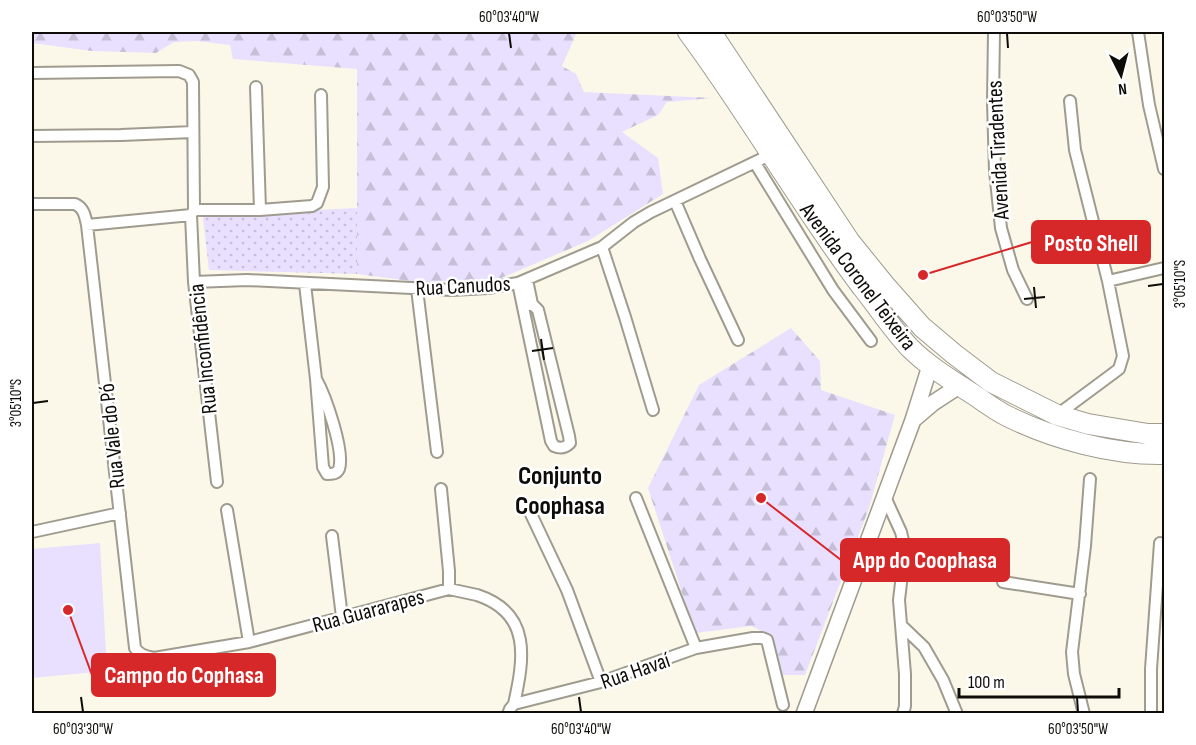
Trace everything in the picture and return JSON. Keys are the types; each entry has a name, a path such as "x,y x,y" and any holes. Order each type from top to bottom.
{"highway":[{"name":"Avenida Coronel Teixeira","path":"688,32 713,66 763,159 897,332 910,348 930,366 1006,415 1051,435 1099,447 1164,454"},
{"name":"Avenida Coronel Teixeira","path":"711,32 850,242 922,327 991,382 1057,415 1088,424 1164,435"}],"main road":[{"path":"804,714 913,420 930,366"},
{"path":"913,420 959,386"}],"street":[{"name":"Avenida Tiradentes","path":"994,32 994,171 1000,228 1013,270 1027,299"},
{"path":"1138,32 1149,105 1164,169"},
{"name":"Rua Inconfidência","path":"32,73 179,71 189,75 193,82 194,282 217,482"},
{"path":"255,87 260,210"},
{"path":"32,204 75,204 80,206 87,225 193,213 312,206 317,203 323,187 321,95"},
{"path":"1057,415 1119,369 1123,356 1108,281 1075,150 1070,101"},
{"path":"32,136 193,132"},
{"name":"Rua Canudos","path":"194,282 247,280 452,290 522,281 602,248 634,222 651,212 763,159"},
{"path":"763,159 833,290 871,341"},
{"path":"675,201 738,340"},
{"name":"Rua Vale do Pó","path":"87,225 135,648"},
{"path":"602,248 653,410"},
{"path":"1108,281 1164,268"},
{"path":"522,281 548,427 554,446 566,447 570,443 570,436 538,310 535,306 527,305"},
{"path":"305,284 316,379 322,467 327,474 332,474 339,469 335,432 327,404 316,379"},
{"path":"417,289 437,452"},
{"path":"1084,714 1074,674 1072,652 1080,594 1090,479"},
{"path":"441,489 449,589"},
{"path":"885,497 901,532 905,549 899,600 906,706 903,714"},
{"path":"636,498 696,648"},
{"path":"227,510 249,642"},
{"path":"530,512 567,590 602,682"},
{"path":"32,532 120,513"},
{"path":"332,536 342,617"},
{"path":"1151,714 1151,669 1160,543"},
{"path":"1003,582 1080,594"},
{"name":"Rua Guararapes","path":"135,648 144,656 154,658 249,642 449,589 478,596 499,606 513,620 522,647 519,684 511,709"},
{"path":"902,626 924,647 943,680 957,714"},
{"name":"Rua Havaí","path":"511,709 602,682 696,648 743,639 762,638 767,640 783,705"}],"green space":[{"path":"32,32 577,32 562,66 576,74 584,92 712,98 667,102 658,115 622,132 658,158 663,194 588,241 499,279 418,282 357,274 357,69 233,59 230,45 197,41 174,42 156,53 92,51 32,43"},
{"path":"359,208 357,274 209,270 204,215"},
{"path":"791,328 820,361 821,390 895,415 869,508 805,675 780,675 770,635 751,626 695,633 648,488 699,385"},
{"path":"100,543 107,671 32,678 32,549"}],"place":[{"name":"Posto Shell","path":"923,275"},
{"name":"App do Coophasa","path":"761,498"},
{"name":"Campo do Cophasa","path":"68,610"}],"district":[{"name":"Conjunto Coophasa","path":"560,490"}]}
